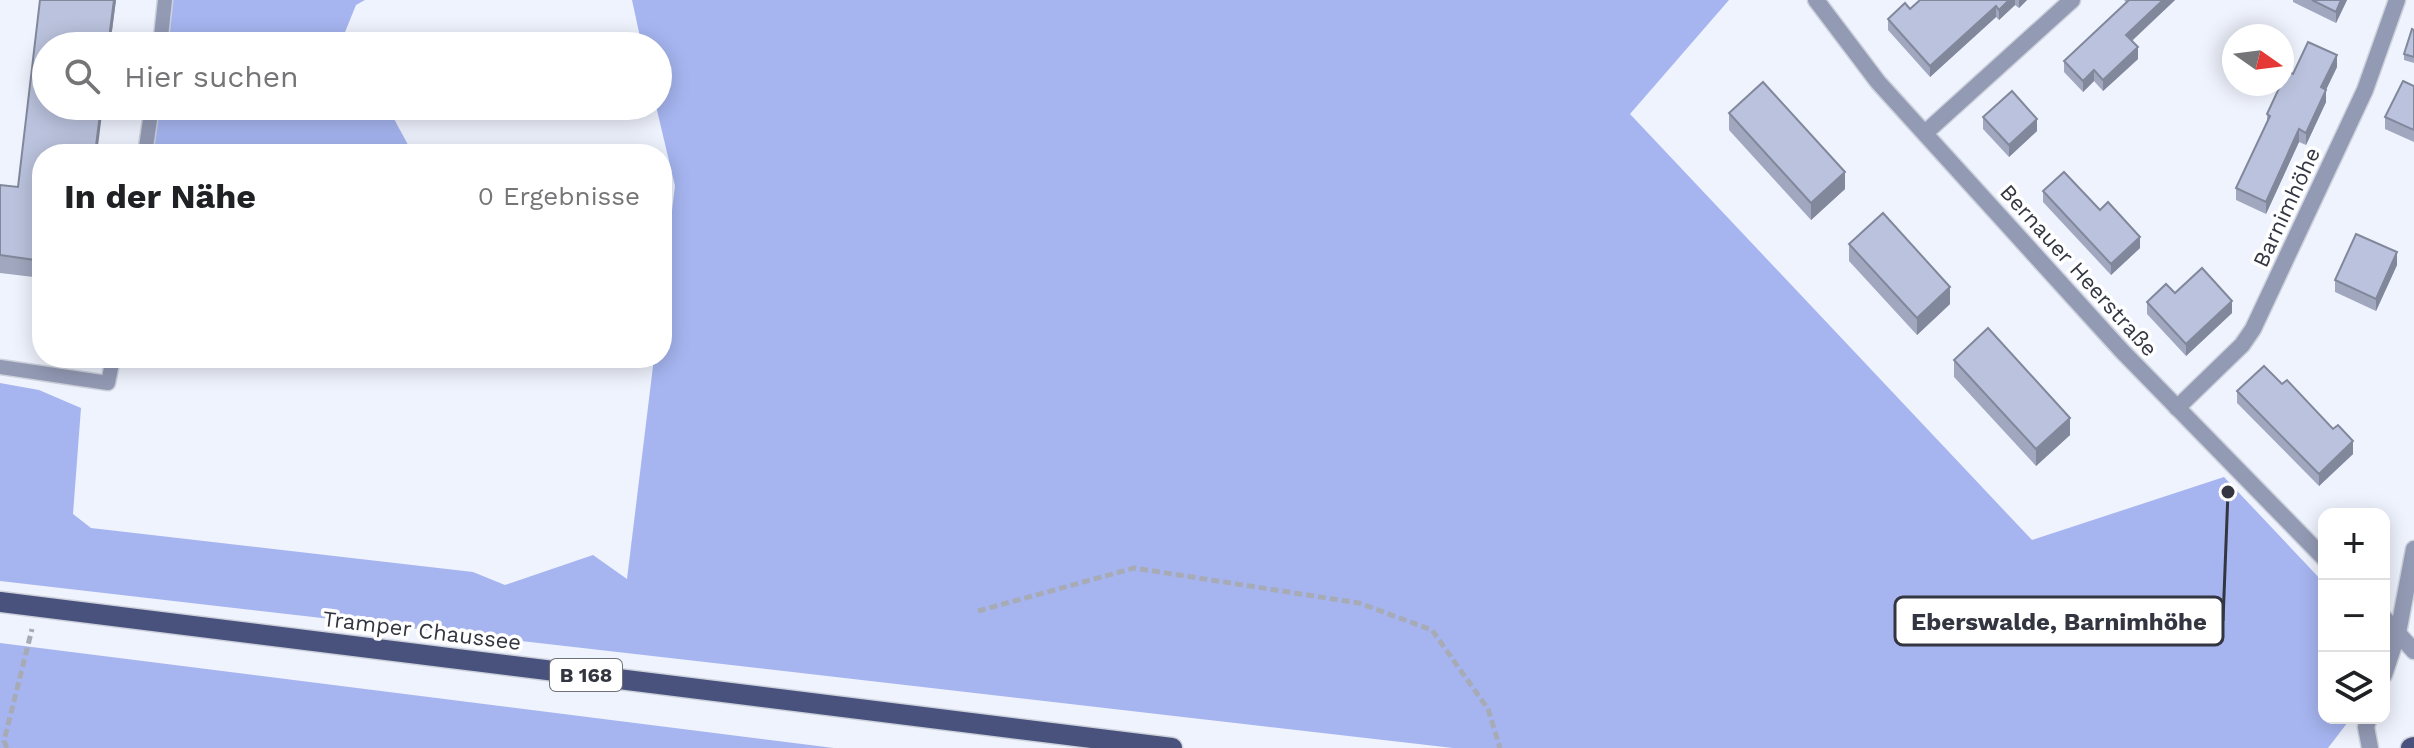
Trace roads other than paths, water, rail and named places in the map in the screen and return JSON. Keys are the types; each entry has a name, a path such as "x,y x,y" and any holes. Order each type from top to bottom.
{"main road":[{"name":"Tramper Chaussee","path":"0,602 1172,748"}],"street":[{"name":"Bernauer Heerstraße","path":"1816,0 1878,82 2177,408 2318,552"},
{"path":"1925,133 2072,0"},
{"name":"Barnimhöhe","path":"2177,408 2242,345 2253,329 2365,90 2397,0"},
{"path":"2390,657 2398,633 2414,549"},
{"path":"2390,624 2414,651"},
{"path":"2367,724 2370,748"}],"lane":[{"path":"162,32 165,0"},
{"path":"146,144 150,120"},
{"path":"0,367 108,383 111,368"}],"place":[{"name":"Eberswalde, Barnimhöhe","path":"2228,492"}]}
